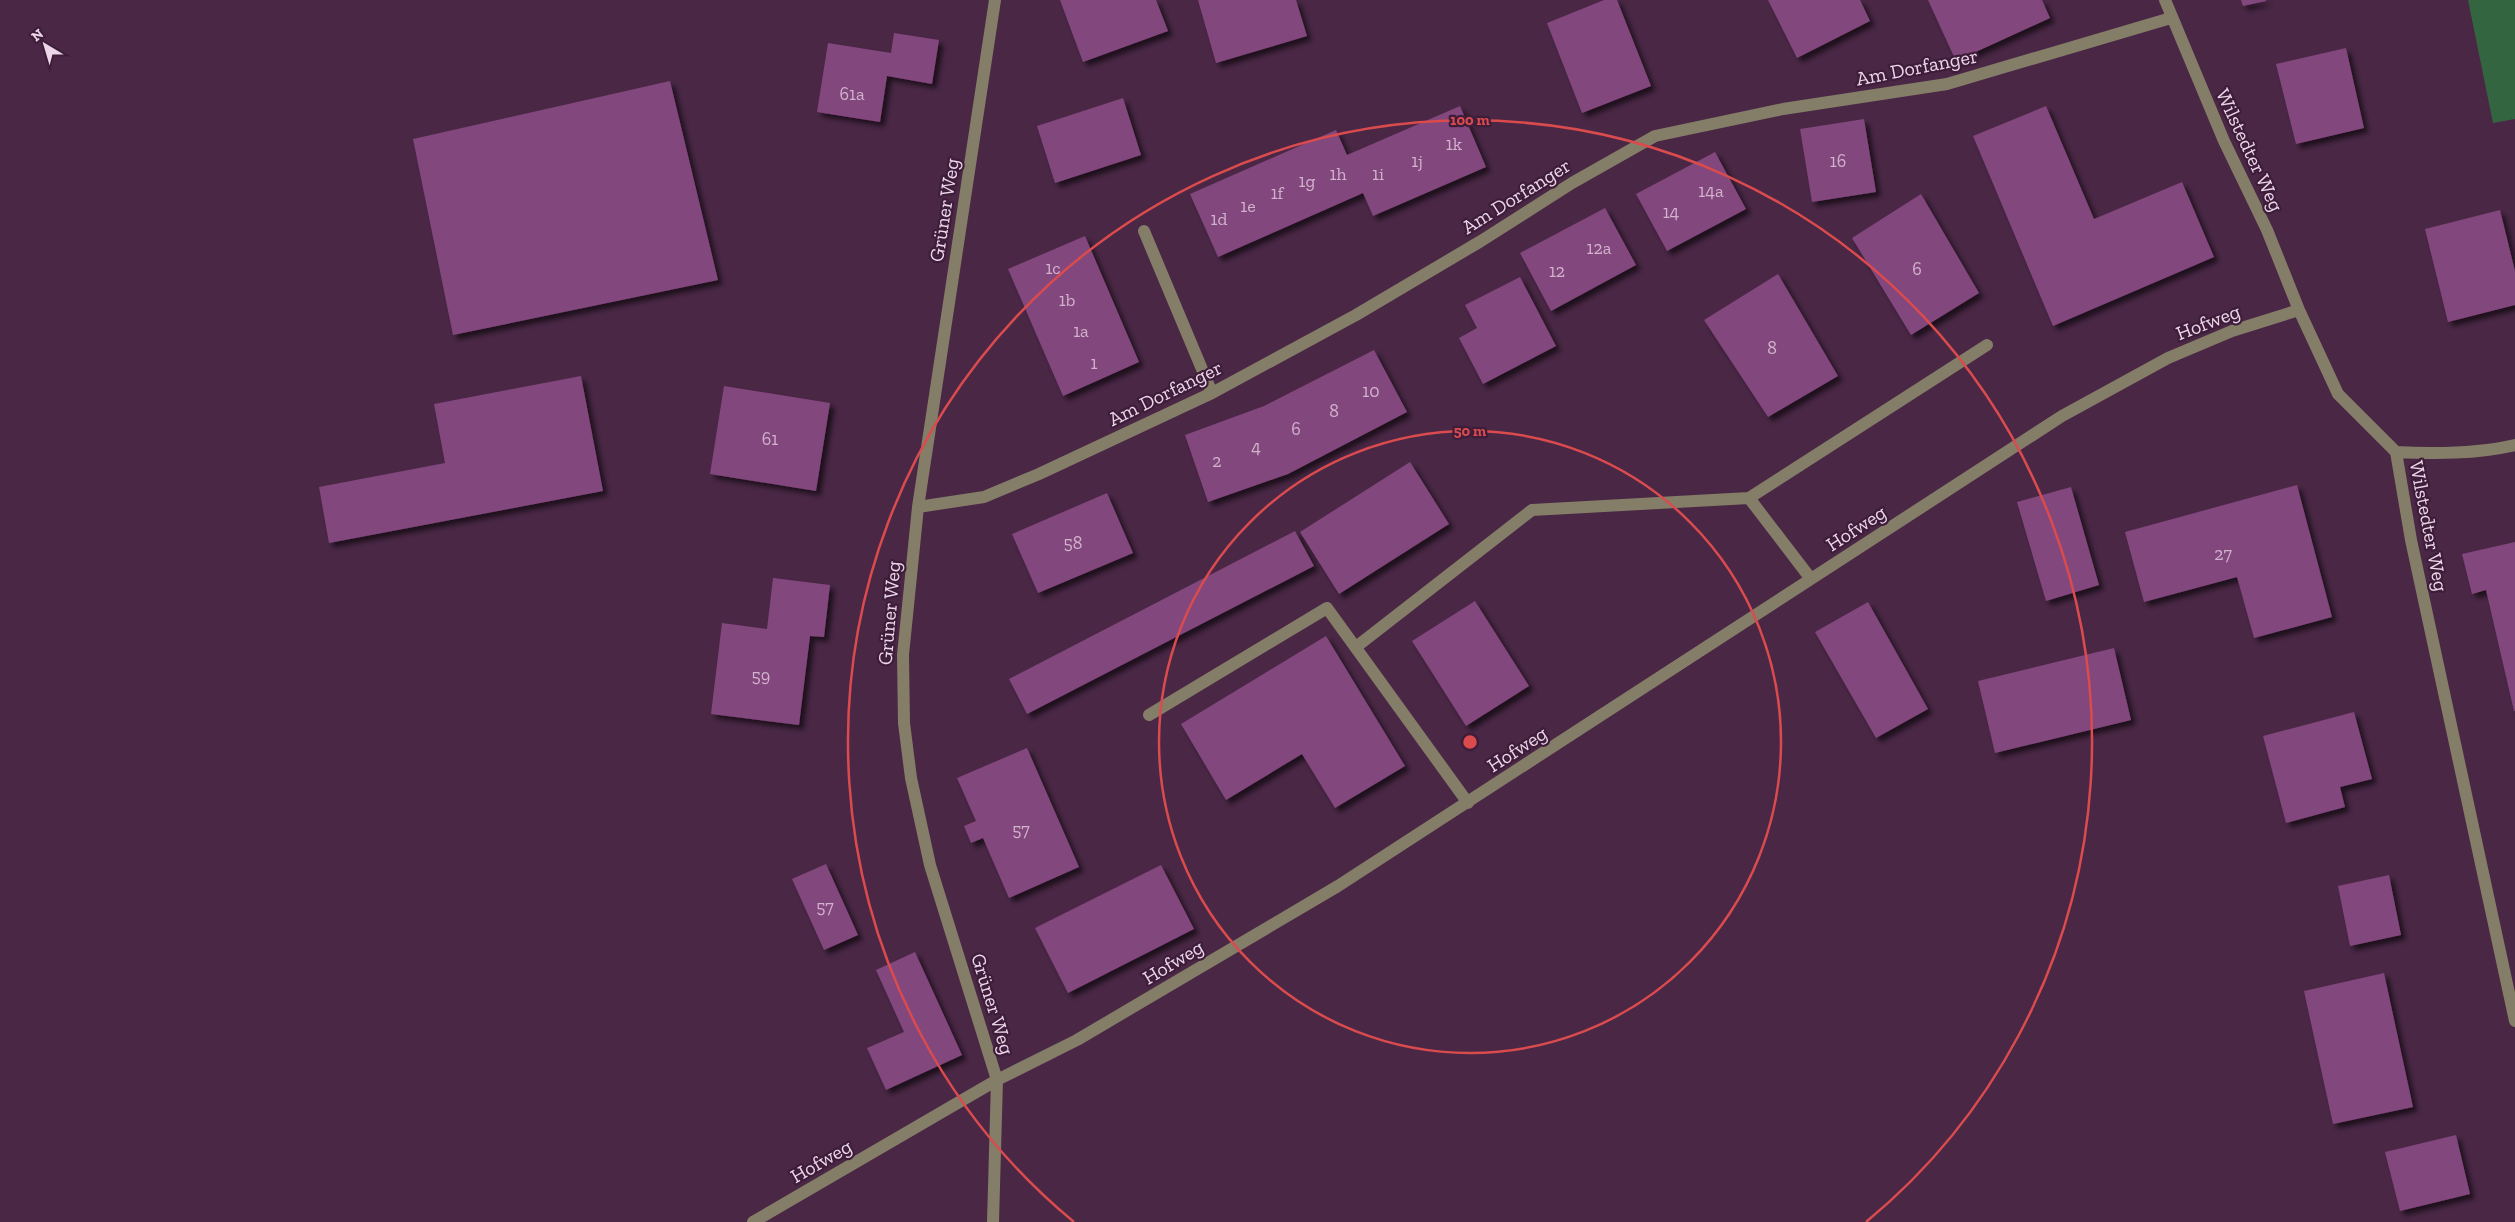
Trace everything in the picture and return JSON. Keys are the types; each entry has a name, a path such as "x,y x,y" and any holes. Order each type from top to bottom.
{"street":[{"name":"Grüner Weg","path":"993,1222 997,1080 930,865 911,778 904,723 903,655 918,507 995,0"},
{"name":"Wilstedter Weg","path":"2165,0 2224,141 2267,230 2299,310 2338,394 2396,452 2411,540 2515,1021"},
{"name":"Am Dorfanger","path":"918,507 984,497 1039,474 1212,393 1356,315 1481,241 1572,183 1655,136 1783,109 1947,84 2171,18"},
{"path":"1144,231 1212,393"},
{"name":"Hofweg","path":"753,1222 997,1080 1077,1040 1338,886 2062,416 2168,358 2232,331 2299,310"},
{"path":"1356,648 1532,510 1749,498 1987,345"},
{"path":"2396,452 2480,452 2515,445"},
{"path":"1749,498 1810,580"},
{"path":"1149,715 1327,608 1468,803"}],"green space":[{"path":"2468,0 2515,0 2515,119 2493,123"}],"building":[{"path":"1060,0 1156,0 1168,31 1083,62"},
{"path":"1198,0 1296,0 1307,36 1216,63"},
{"path":"1604,0 1617,0 1651,86 1582,113 1547,23"},
{"path":"1768,0 1860,0 1870,21 1797,58"},
{"path":"1928,0 2042,0 2050,18 1956,61"},
{"path":"2241,0 2266,0 2266,1 2243,6"},
{"path":"894,33 939,40 932,84 887,76 880,122 817,112 828,43 891,53"},
{"path":"2346,48 2364,128 2296,144 2276,64"},
{"path":"670,81 718,280 453,335 413,139"},
{"path":"1123,98 1141,155 1055,183 1037,126"},
{"path":"1460,106 1486,167 1373,216 1363,193 1218,257 1190,194 1336,130 1347,155"},
{"path":"2046,106 2094,219 2182,182 2214,257 2053,326 1973,136"},
{"path":"1864,119 1876,192 1812,202 1800,129"},
{"path":"1715,152 1746,209 1667,251 1636,194"},
{"path":"1921,194 1979,293 1911,335 1852,238"},
{"path":"1605,208 1636,265 1551,311 1520,253"},
{"path":"2500,210 2515,271 2515,305 2448,322 2425,229"},
{"path":"1085,236 1139,362 1063,396 1008,269"},
{"path":"1778,274 1838,376 1768,417 1704,320"},
{"path":"1520,277 1556,346 1483,384 1459,338 1477,328 1465,305"},
{"path":"1374,350 1407,412 1288,474 1208,502 1185,435 1264,406"},
{"path":"581,376 603,491 329,543 319,487 445,463 434,404"},
{"path":"724,386 830,403 816,491 710,474"},
{"path":"1410,462 1449,524 1339,594 1300,532"},
{"path":"2297,485 2332,617 2254,638 2237,577 2144,602 2125,532"},
{"path":"2071,487 2099,585 2046,601 2017,502"},
{"path":"1107,493 1133,553 1038,593 1012,534"},
{"path":"1295,531 1314,566 1027,714 1009,679"},
{"path":"2515,542 2514,711 2486,590 2472,594 2462,554"},
{"path":"773,578 830,585 824,637 810,636 799,725 711,714 722,623 767,629"},
{"path":"1475,601 1529,686 1466,726 1412,641"},
{"path":"1868,602 1928,709 1876,738 1815,632"},
{"path":"1326,636 1405,766 1335,808 1302,754 1226,800 1181,724"},
{"path":"2114,648 2131,720 1995,753 1978,681"},
{"path":"2354,712 2372,779 2340,787 2345,807 2286,823 2263,736"},
{"path":"1027,748 1079,867 1009,898 983,838 971,843 964,826 976,821 957,778"},
{"path":"826,864 858,935 824,950 792,879"},
{"path":"1161,865 1194,929 1068,993 1035,928"},
{"path":"2389,875 2401,935 2350,946 2338,886"},
{"path":"915,952 962,1055 886,1090 867,1048 904,1032 876,970"},
{"path":"2384,973 2413,1107 2333,1124 2304,991"},
{"path":"2456,1135 2470,1194 2400,1211 2385,1152"}]}
